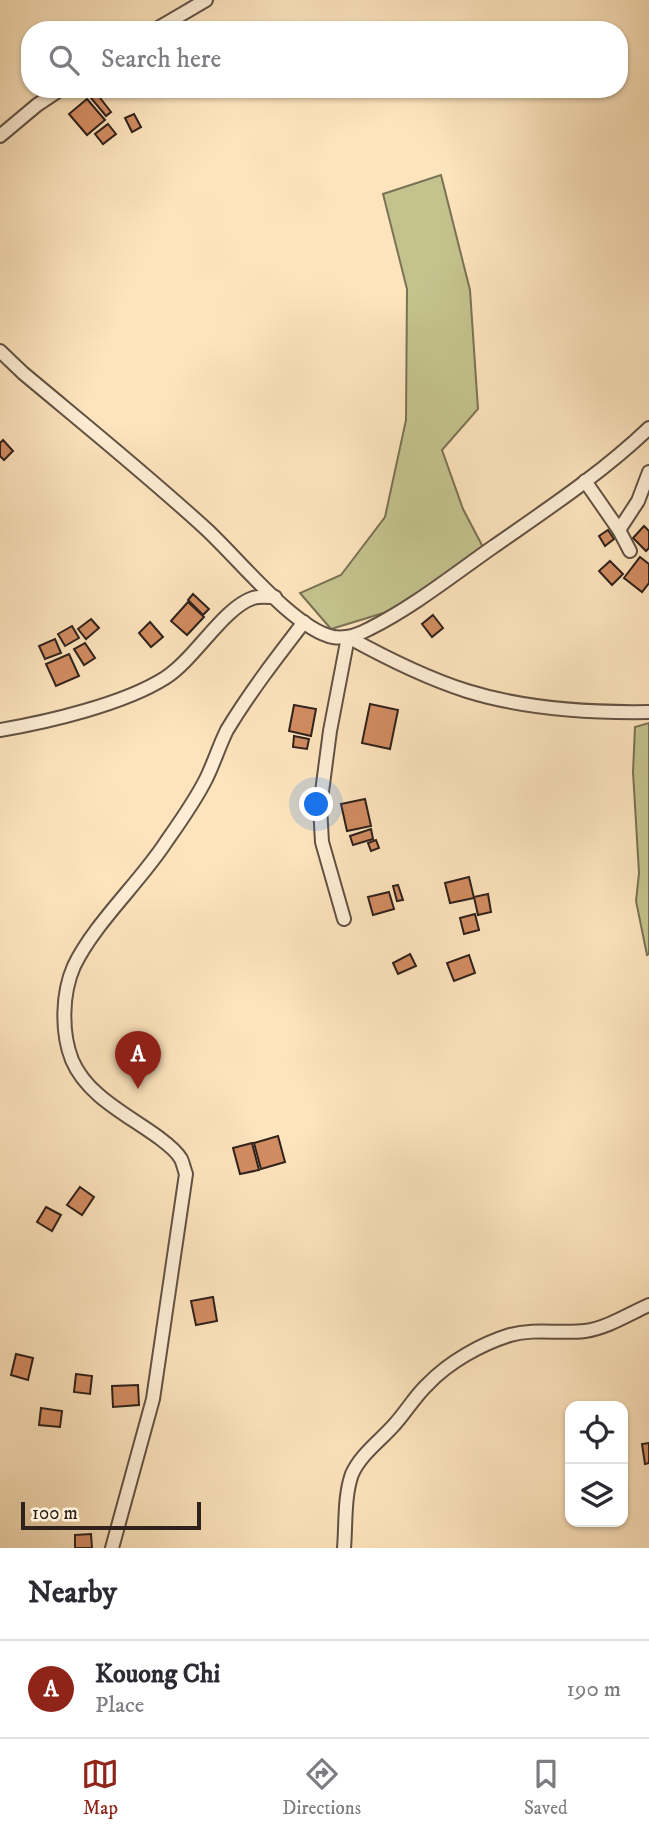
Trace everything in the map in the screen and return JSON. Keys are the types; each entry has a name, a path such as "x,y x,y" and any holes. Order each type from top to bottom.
{"street":[{"path":"170,21 206,0"},
{"path":"0,136 48,98"},
{"path":"0,351 205,528 275,597 304,622 321,632 348,638 419,673 478,694 523,705 613,713 649,712"},
{"path":"348,638 368,630 427,593 584,481 649,428"},
{"path":"619,530 638,500 649,472"},
{"path":"584,481 619,530 630,551"},
{"path":"0,730 83,710 163,679 180,667 215,628 243,604 254,598 275,597"},
{"path":"112,1548 153,1399 186,1174 180,1158 171,1147 104,1100 83,1080 72,1059 66,1031 68,985 74,967 86,947 166,844 199,791 242,705 304,622"},
{"path":"344,919 324,852 320,807 330,731 348,638"},
{"path":"344,1548 352,1475 372,1446 443,1369 482,1346 512,1335 537,1331 585,1331 649,1305"}],"shaded area":[{"path":"441,175 470,290 478,409 442,450 463,509 485,551 403,607 331,629 300,593 341,575 385,517 406,420 407,289 383,194"},
{"path":"649,723 647,955 636,901 639,873 633,772 635,727"}],"building":[{"path":"91,98 100,98 111,112 106,116"},
{"path":"87,99 105,120 87,135 69,114"},
{"path":"134,114 141,127 132,132 125,118"},
{"path":"108,124 116,134 103,144 95,134"},
{"path":"3,440 13,451 4,460 0,456 0,443"},
{"path":"644,526 649,531 649,548 646,551 633,538"},
{"path":"608,530 614,539 605,546 599,536"},
{"path":"640,557 649,564 649,583 642,592 624,578"},
{"path":"610,561 623,574 612,585 599,571"},
{"path":"193,594 209,609 203,615 188,600"},
{"path":"188,602 204,617 187,635 171,621"},
{"path":"433,615 443,628 432,637 422,624"},
{"path":"91,619 99,628 86,639 78,629"},
{"path":"150,622 163,637 151,647 139,633"},
{"path":"72,626 79,638 65,646 58,634"},
{"path":"55,639 61,653 45,659 39,646"},
{"path":"85,643 95,658 84,665 74,649"},
{"path":"69,654 79,676 56,686 46,664"},
{"path":"370,704 398,710 390,749 362,743"},
{"path":"294,705 316,709 311,736 289,731"},
{"path":"294,736 309,739 307,749 293,747"},
{"path":"365,799 371,826 347,831 341,804"},
{"path":"371,829 373,839 353,845 350,836"},
{"path":"376,840 379,848 371,851 368,843"},
{"path":"469,877 474,898 450,903 445,883"},
{"path":"398,885 403,900 397,901 393,886"},
{"path":"389,892 394,909 373,915 368,897"},
{"path":"488,894 491,912 478,915 474,897"},
{"path":"475,914 479,930 464,934 460,918"},
{"path":"410,954 416,966 398,974 393,963"},
{"path":"469,955 475,973 454,981 447,963"},
{"path":"278,1136 285,1162 261,1169 254,1143"},
{"path":"252,1143 259,1170 240,1174 233,1148"},
{"path":"80,1187 94,1197 82,1215 67,1205"},
{"path":"46,1207 61,1215 52,1231 37,1222"},
{"path":"213,1297 217,1321 196,1325 191,1301"},
{"path":"16,1354 33,1358 28,1380 11,1375"},
{"path":"76,1374 92,1376 90,1394 74,1392"},
{"path":"138,1385 139,1405 113,1407 112,1386"},
{"path":"41,1408 62,1411 60,1427 39,1425"},
{"path":"649,1443 649,1463 645,1464 642,1444"},
{"path":"91,1534 92,1548 75,1548 75,1535"}],"place":[{"name":"Kouong Chi","path":"138,1089"}]}
